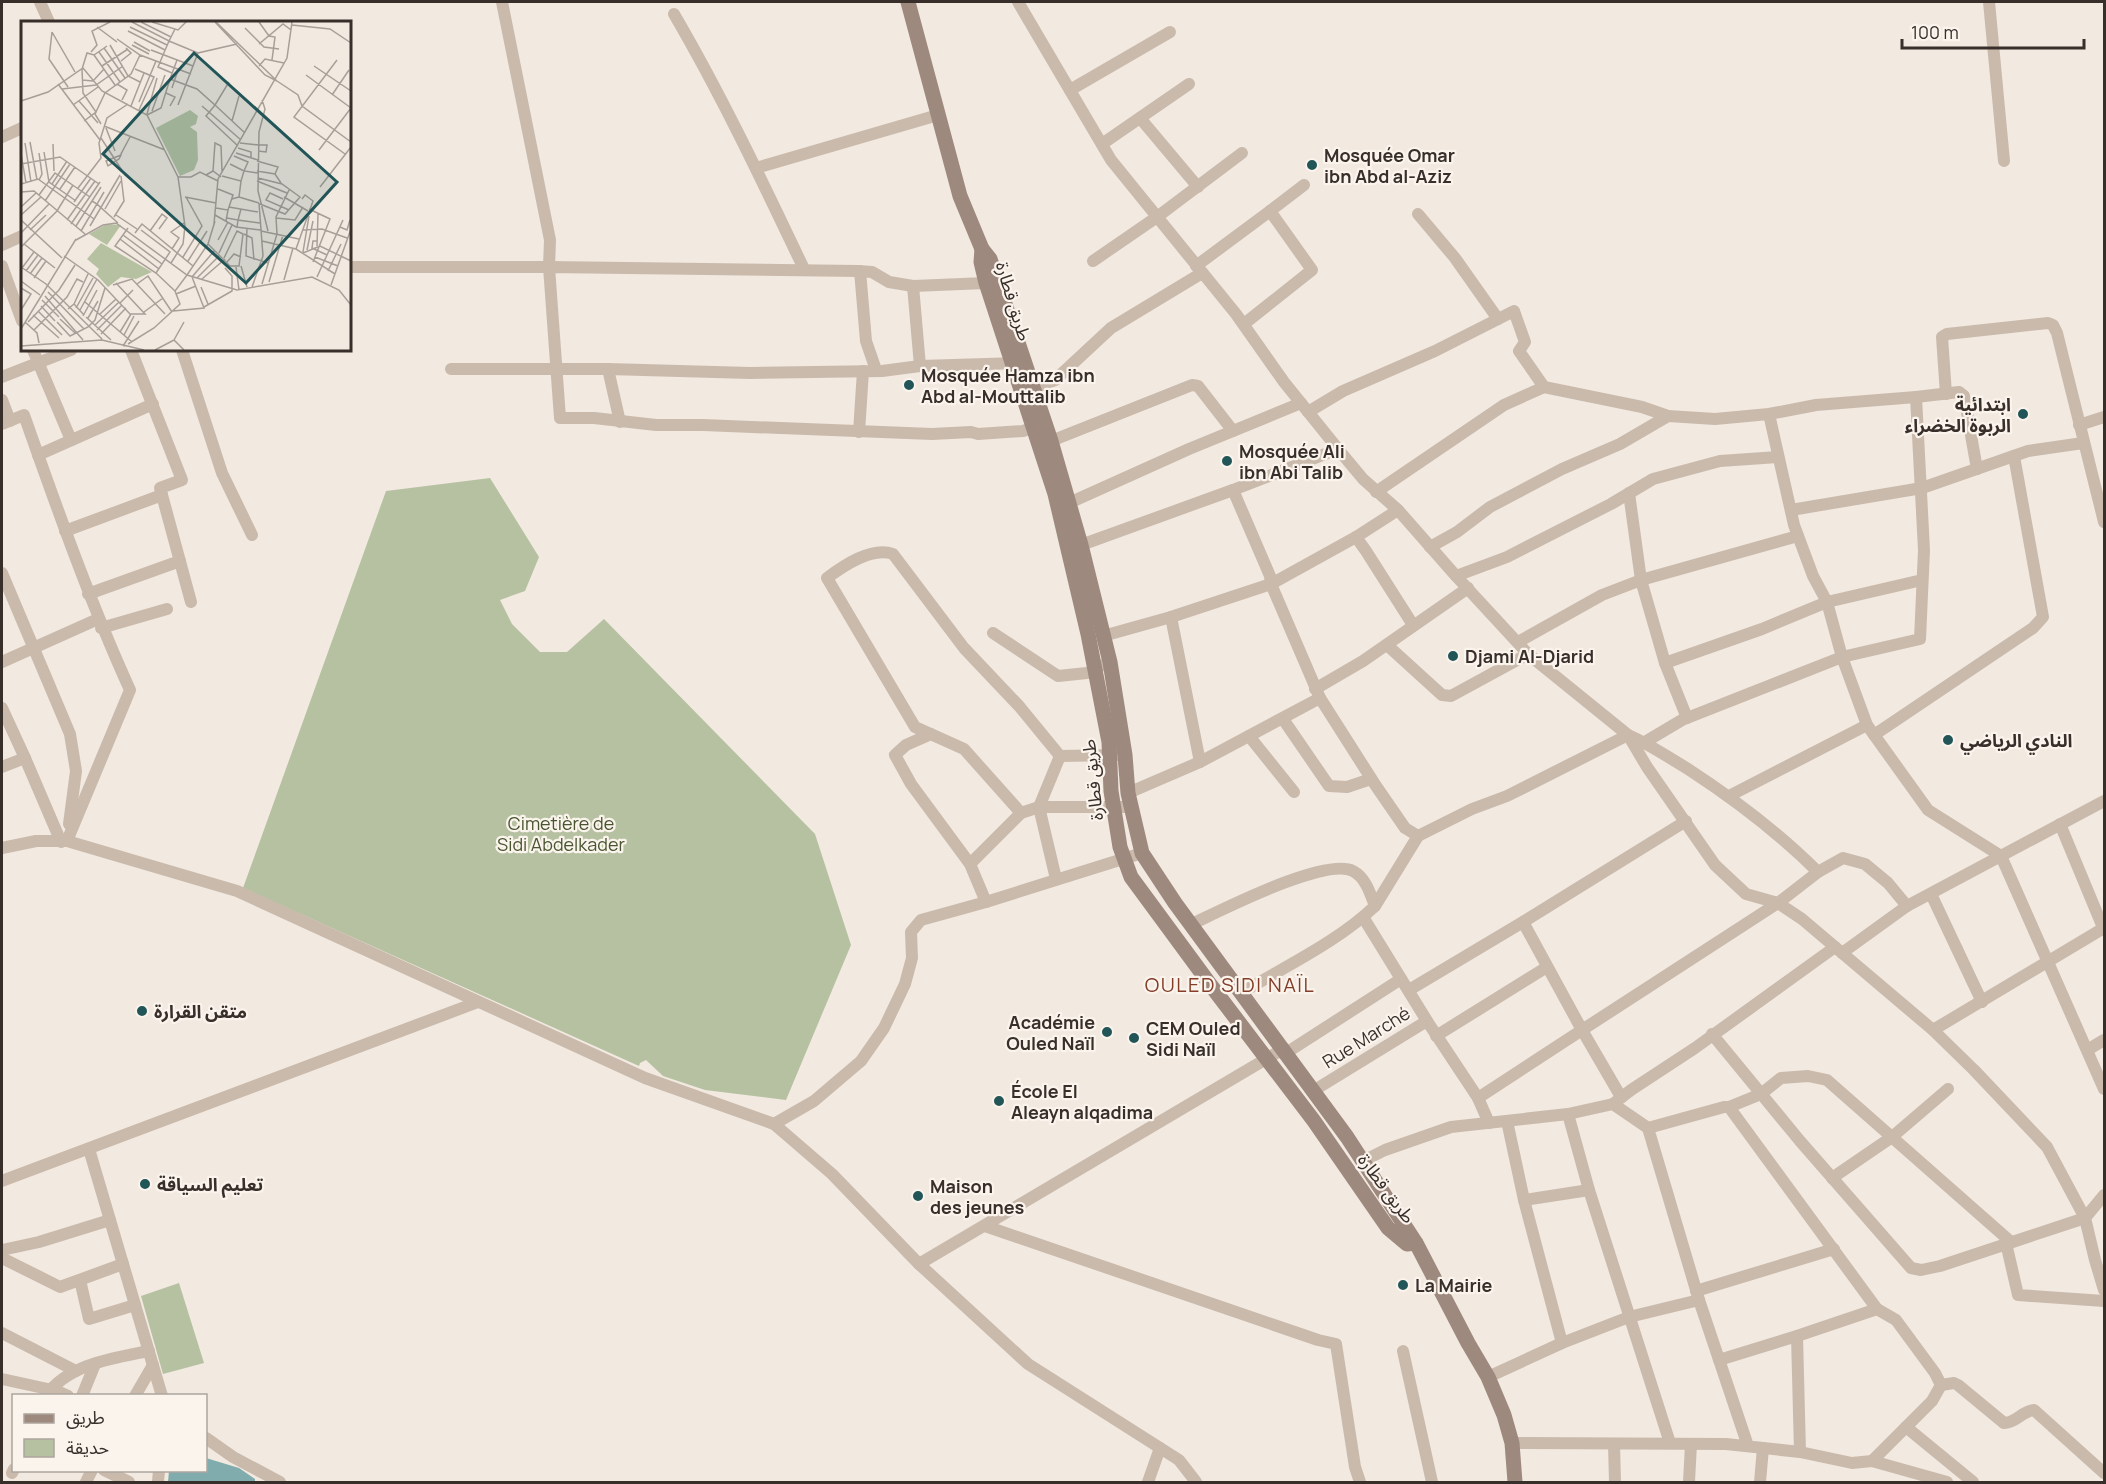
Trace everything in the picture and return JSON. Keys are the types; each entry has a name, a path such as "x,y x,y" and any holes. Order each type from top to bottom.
{"main road":[{"name":"طريق قطارة","path":"908,2 960,196 982,249 981,262 991,280 1039,425 1051,441 1081,545 1110,662 1117,755 1114,806 1124,859 1131,876 1155,910 1314,1121 1388,1228 1407,1244 1416,1243"},
{"name":"طريق قطارة","path":"1019,363 1033,388 1039,425 1095,669 1109,742 1117,755 1142,853 1175,903 1363,1161 1416,1243 1488,1377 1504,1415 1512,1443 1515,1482"}],"street":[{"path":"40,2 49,21"},
{"path":"502,2 550,240 549,267 560,418 594,418 656,425 932,434 1023,431 1039,425"},
{"path":"1018,2 1111,160 1244,324 1305,407 1363,479 1398,510 1528,654 1628,735 1645,742 1729,796 1818,872"},
{"path":"1989,2 2004,161"},
{"path":"674,14 697,53 756,168 804,269"},
{"path":"1070,90 1170,32"},
{"path":"1102,144 1189,84"},
{"path":"756,168 938,115"},
{"path":"1140,118 1198,187"},
{"path":"2,137 21,128"},
{"path":"1094,261 1242,153"},
{"path":"1033,388 1055,380 1111,328 1199,269 1304,185"},
{"path":"1244,324 1312,270 1270,211"},
{"path":"1418,214 1455,258 1498,319"},
{"path":"2,245 21,236"},
{"path":"2,266 21,318"},
{"path":"351,267 804,269 872,272 889,282 913,286 991,280"},
{"path":"858,432 870,370 860,271"},
{"path":"913,286 920,366"},
{"path":"1069,503 1233,431 1305,407 1343,391 1435,351 1514,311 1525,342 1519,351 1544,387"},
{"path":"1946,394 1942,337 1947,334 2048,323 2053,325 2057,333 2104,522"},
{"path":"33,351 71,440"},
{"path":"2,377 68,351"},
{"path":"131,351 182,480 160,488 191,602"},
{"path":"182,351 222,473 252,535"},
{"path":"451,369 608,369 750,373 882,371 920,366 1019,363"},
{"path":"608,369 620,422"},
{"path":"1051,441 1192,385 1198,386 1233,431"},
{"path":"1376,492 1504,405 1544,387 1642,407 1668,416 1715,419 1770,414 1816,405 1959,392 1964,396 1977,469"},
{"path":"1645,742 1688,718 1842,657 1920,639 1924,550 1916,397"},
{"path":"2,400 6,422 24,415 88,594 130,690 64,841"},
{"path":"38,455 153,404"},
{"path":"1770,414 1778,457 1798,536 1813,576 1827,602 1842,657 1870,730 1929,810 2001,856 2089,1049 2104,1089"},
{"path":"1430,547 1457,532 1490,507 1562,469 1620,444 1668,416"},
{"path":"2079,424 2104,417"},
{"path":"1791,510 1922,488 2028,451 2083,442"},
{"path":"1081,545 1338,449"},
{"path":"1729,796 1870,730 2033,628 2043,617 2014,456"},
{"path":"1456,576 1507,557 1653,479 1720,461 1778,457"},
{"path":"1233,490 1318,693 1371,779 1405,828 1418,836"},
{"path":"1629,493 1641,580 1665,663 1688,718"},
{"path":"64,531 162,495"},
{"path":"1103,636 1171,617 1271,584 1356,537 1398,510"},
{"path":"1518,642 1602,595 1641,580 1798,536"},
{"path":"1356,537 1413,625"},
{"path":"1020,813 964,749 915,727 827,578 850,561 885,551 893,554 964,648 1019,706 1060,756"},
{"path":"88,594 180,561"},
{"path":"2,573 70,734 76,771 64,841"},
{"path":"1665,663 1762,629 1827,602 1922,580"},
{"path":"970,864 1020,813 1039,807 1114,806 1283,719 1468,588"},
{"path":"2,662 33,647 100,623 167,609"},
{"path":"1171,617 1200,762"},
{"path":"993,633 1058,676 1087,673 1110,662"},
{"path":"1387,645 1442,695 1451,696 1528,654"},
{"path":"2,708 64,841"},
{"path":"1283,719 1329,786 1347,787 1371,779"},
{"path":"931,734 906,745 895,755 911,784 970,864 986,902"},
{"path":"1628,735 1647,767 1715,865 1746,894 1778,903 1803,919 1933,1030 2047,1147 2085,1218 2104,1290"},
{"path":"1241,993 1324,944 1363,917 1375,906 1418,836 1472,809 1507,796 1628,735"},
{"path":"1249,736 1294,792"},
{"path":"1060,756 1117,755"},
{"path":"1056,879 1039,807 1060,756"},
{"path":"2,766 25,758"},
{"path":"1363,1161 1385,1150 1451,1127 1568,1114 1617,1100 1712,1034 1907,906 2104,801"},
{"path":"1409,990 1686,821"},
{"path":"1933,1030 2104,929 2061,825"},
{"path":"2,848 28,842 64,841 237,891 645,1078 774,1124 832,1173 919,1264 1028,1364 1179,1460 1196,1482"},
{"path":"774,1124 814,1101 861,1061 884,1028 905,984 912,958 911,932 921,920 1142,853"},
{"path":"1478,1098 1778,903 1818,872 1843,858 1865,864 1888,883 1907,906"},
{"path":"1192,924 1291,879 1340,868 1354,872 1367,884 1375,906"},
{"path":"1931,894 1982,1002"},
{"path":"1363,917 1427,1021"},
{"path":"1523,922 1617,1100 1648,1128 1697,1295 1748,1446"},
{"path":"1436,1036 1547,967"},
{"path":"919,1264 1265,1058 1284,1051 1401,979"},
{"path":"2,1181 478,1002"},
{"name":"Rue Marché","path":"1313,1091 1427,1021 1478,1098 1489,1123"},
{"path":"1712,1034 1832,1178 1911,1268 1921,1270 1941,1266 2085,1218 2104,1195"},
{"path":"2089,1049 2104,1040"},
{"path":"1648,1128 1729,1107 1761,1094 1781,1078 1808,1076 1827,1080 2008,1243 2018,1295 2104,1301"},
{"path":"1832,1178 1892,1137 1948,1089"},
{"path":"1729,1107 1878,1308 1896,1320 1935,1373 1941,1385"},
{"path":"1568,1114 1589,1190 1670,1443"},
{"path":"1507,1121 1524,1200 1562,1343"},
{"path":"89,1149 162,1394"},
{"path":"1524,1200 1589,1190"},
{"path":"2,1250 39,1242 110,1220"},
{"path":"986,1226 1159,1287 1317,1340 1336,1344 1354,1467 1360,1482"},
{"path":"1488,1377 1562,1343 1629,1317 1834,1249"},
{"path":"2,1258 60,1287 123,1264"},
{"path":"80,1280 90,1319 135,1305"},
{"path":"1719,1360 1878,1308"},
{"path":"2,1333 76,1371"},
{"path":"1797,1336 1800,1452"},
{"path":"2,1379 48,1392 62,1378 76,1371 148,1351"},
{"path":"1403,1351 1432,1482"},
{"path":"82,1394 95,1364"},
{"path":"136,1394 153,1365"},
{"path":"1941,1385 1953,1383 1958,1385 2004,1423 2010,1423 2026,1411 2034,1410 2104,1473"},
{"path":"1872,1461 1932,1401 1941,1385"},
{"path":"1906,1426 1968,1481"},
{"path":"207,1439 265,1479 280,1482"},
{"path":"1512,1443 1726,1444 1800,1452 1852,1463 1872,1461 1947,1482"},
{"path":"1614,1444 1615,1482"},
{"path":"1689,1482 1691,1444"},
{"path":"1148,1482 1160,1448"},
{"path":"1760,1482 1763,1448"},
{"path":"207,1450 233,1457"},
{"path":"108,1472 129,1482"}],"green space":[{"name":"Cimetière de Sidi Abdelkader","path":"490,478 539,557 525,591 500,600 512,624 540,652 567,652 604,619 815,834 851,945 786,1100 705,1090 663,1076 646,1060 639,1066 243,888 386,491"},
{"path":"179,1283 204,1363 163,1374 141,1296"}],"water":[{"path":"207,1458 239,1468 255,1479 255,1482 168,1482 169,1472 207,1472"}],"place":[{"name":"Mosquée Omar ibn Abd al-Aziz","path":"1312,165"},
{"name":"Mosquée Hamza ibn Abd al-Mouttalib","path":"909,385"},
{"name":"ابتدائية الربوة الخضراء","path":"2023,414"},
{"name":"Mosquée Ali ibn Abi Talib","path":"1227,461"},
{"name":"Djami Al-Djarid","path":"1453,656"},
{"name":"النادي الرياضي","path":"1948,740"},
{"name":"متقن القرارة","path":"142,1011"},
{"name":"Académie Ouled Naïl","path":"1107,1032"},
{"name":"CEM Ouled Sidi Naïl","path":"1134,1038"},
{"name":"École El Aleayn alqadima","path":"999,1101"},
{"name":"تعليم السياقة","path":"145,1184"},
{"name":"Maison des jeunes","path":"918,1196"},
{"name":"La Mairie","path":"1403,1285"}],"district":[{"name":"OULED SIDI NAÏL","path":"1230,984"}]}
